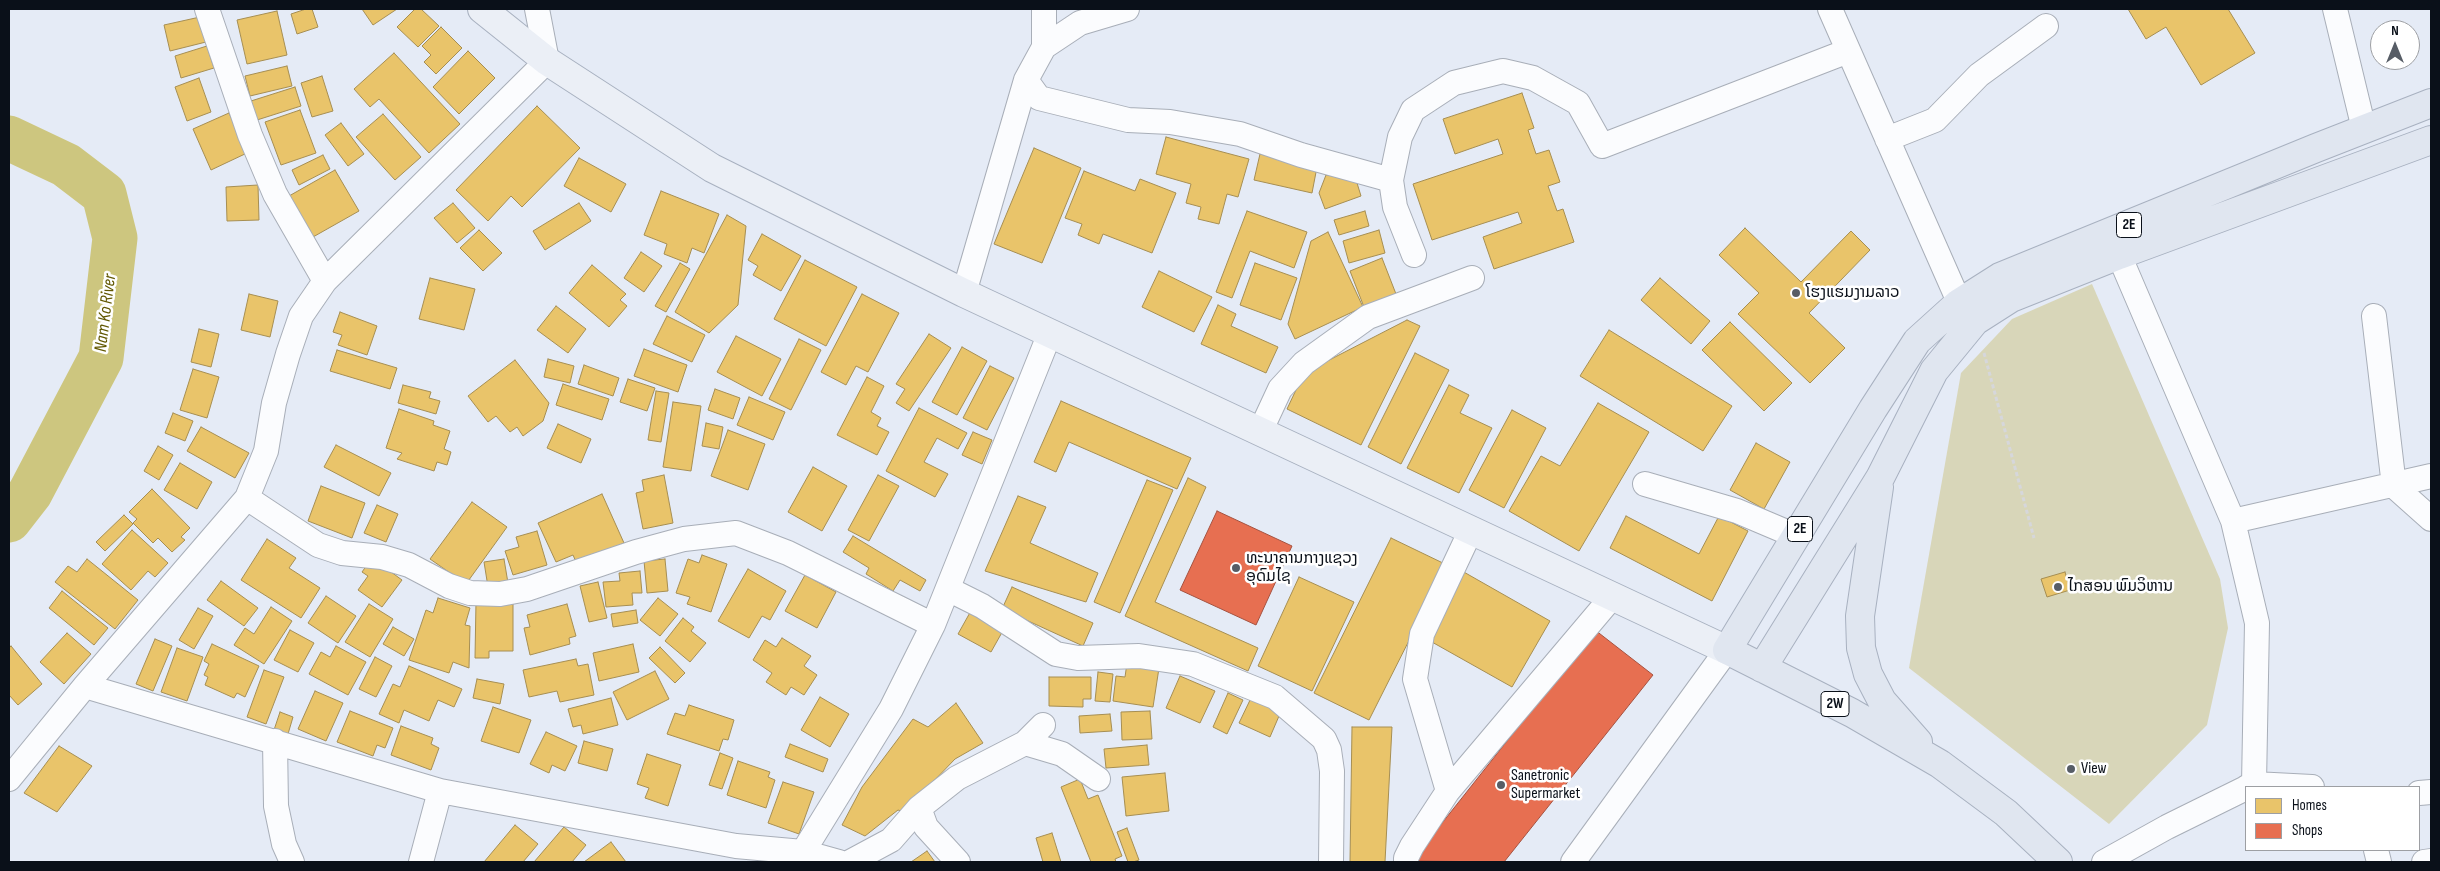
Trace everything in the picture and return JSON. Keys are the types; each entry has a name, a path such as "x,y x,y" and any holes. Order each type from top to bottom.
{"highway":[{"name":"2E","path":"1762,668 1880,478 1934,371 1968,317 2000,277 2431,103"},
{"name":"2E","path":"1726,650 1873,409 1917,341 2011,298 2119,255 2431,140"},
{"path":"2316,148 2329,177"},
{"path":"1880,478 1860,616 1862,648 1868,674 1882,701 1940,764"},
{"name":"2W","path":"1726,650 1852,713 1940,764 2006,813 2058,862"}],"main road":[{"path":"482,9 547,61 712,168 964,293 1726,650"}],"street":[{"path":"207,9 250,135 275,194 325,281"},
{"path":"9,779 85,686 247,498 266,451 274,402 288,354 302,316 325,281 547,61 537,9"},
{"path":"1044,9 1044,47"},
{"path":"964,293 1026,80 1044,47 1080,23 1128,9"},
{"path":"1830,9 1886,140 1968,317"},
{"path":"2335,9 2364,129"},
{"path":"1886,140 1935,120 1979,75 2046,26"},
{"path":"1414,255 1394,207 1391,180 1400,137 1413,110 1454,83 1503,71 1533,78 1578,103 1602,146 1848,51"},
{"path":"1026,80 1039,98 1128,120 1170,122 1240,134 1301,155 1391,180"},
{"path":"2119,255 2233,521 2257,622 2249,786"},
{"path":"1260,432 1280,389 1304,363 1368,317 1472,278"},
{"path":"2374,316 2394,486 2431,519"},
{"path":"804,857 891,709 933,625 1050,333"},
{"path":"2233,521 2394,486 2431,476"},
{"path":"1645,484 1737,511 1796,536"},
{"path":"247,498 318,545 342,553 382,557 409,565 449,586 470,593 500,594 527,589 684,539 736,533 788,553 933,625"},
{"path":"1448,791 1415,679 1422,634 1471,530"},
{"path":"948,589 982,606 1056,654 1078,658 1139,656 1193,664 1275,697 1324,738 1329,750 1332,771 1331,862"},
{"path":"1406,862 1412,846 1448,791 1612,597"},
{"path":"1573,862 1726,650"},
{"path":"85,686 440,790 736,846 839,862"},
{"path":"850,862 891,840 919,808 957,778 1025,743 1042,725"},
{"path":"275,741 276,806 284,844 292,862"},
{"path":"1025,743 1062,754 1098,779"},
{"path":"2104,862 2167,827 2245,788"},
{"path":"422,862 440,790"},
{"path":"919,808 926,827 958,862"},
{"path":"2424,862 2431,860"}],"path":[{"path":"1968,317 2034,538"}],"shaded area":[{"path":"2092,284 2220,579 2228,628 2207,725 2109,824 1909,668 1961,373 2012,319"}],"building: Homes":[{"path":"312,9 318,27 297,34 291,14"},
{"path":"362,9 397,9 373,25"},
{"path":"415,9 421,9 439,26 418,47 397,27"},
{"path":"2128,9 2228,9 2255,53 2201,85 2166,27 2146,39"},
{"path":"277,11 287,55 247,64 237,20"},
{"path":"200,17 206,42 170,51 164,25"},
{"path":"441,27 462,48 436,74 424,62 431,55 422,46"},
{"path":"207,46 214,68 181,78 175,56"},
{"path":"468,51 495,78 459,114 433,87"},
{"path":"394,53 460,124 429,153 379,99 370,107 354,89"},
{"path":"287,66 292,86 250,96 245,76"},
{"path":"322,76 333,111 312,117 301,83"},
{"path":"199,78 211,112 187,121 175,87"},
{"path":"295,87 301,106 257,120 251,101"},
{"path":"1522,93 1534,128 1528,130 1536,154 1549,150 1560,182 1548,186 1557,211 1563,209 1574,242 1494,269 1483,237 1522,223 1518,212 1432,240 1413,184 1503,154 1498,139 1455,154 1443,119"},
{"path":"537,106 580,148 522,207 511,196 488,221 456,190"},
{"path":"300,110 316,153 281,165 265,122"},
{"path":"229,113 247,153 211,170 193,129"},
{"path":"383,114 421,157 395,180 356,137"},
{"path":"341,123 364,154 348,166 325,135"},
{"path":"1166,137 1249,159 1238,197 1227,194 1219,224 1198,219 1201,207 1186,203 1191,184 1156,174"},
{"path":"1034,148 1081,168 1042,263 994,244"},
{"path":"1260,154 1317,167 1312,193 1254,180"},
{"path":"323,155 330,169 299,185 292,170"},
{"path":"579,158 626,184 611,212 564,186"},
{"path":"335,170 359,211 313,237 289,196"},
{"path":"1084,171 1135,191 1140,179 1176,193 1152,253 1103,234 1099,244 1078,235 1082,224 1065,218"},
{"path":"1326,175 1339,175 1357,183 1361,196 1325,209 1319,193"},
{"path":"258,185 259,220 227,221 226,187"},
{"path":"661,191 719,214 704,253 692,248 687,263 664,254 667,244 644,235"},
{"path":"453,203 475,228 457,243 434,218"},
{"path":"579,203 591,221 545,250 533,231"},
{"path":"1247,211 1307,232 1294,268 1250,251 1232,298 1216,292"},
{"path":"1365,211 1369,226 1339,235 1334,220"},
{"path":"727,215 746,226 738,305 709,333 675,312"},
{"path":"1745,228 1801,282 1851,231 1870,250 1809,313 1845,348 1810,383 1738,314 1759,293 1719,255"},
{"path":"479,230 502,253 483,271 460,248"},
{"path":"1379,230 1385,253 1349,263 1343,241"},
{"path":"1328,232 1363,307 1295,339 1288,324 1311,241"},
{"path":"762,234 801,256 781,291 753,275 758,266 748,260"},
{"path":"641,252 662,266 644,292 624,278"},
{"path":"1382,258 1396,294 1364,307 1350,271"},
{"path":"805,260 857,287 826,346 774,319"},
{"path":"680,263 690,269 666,312 655,306"},
{"path":"1255,263 1297,278 1281,320 1240,305"},
{"path":"592,265 626,294 620,300 627,306 609,327 569,293"},
{"path":"1159,271 1212,297 1194,332 1142,307"},
{"path":"430,278 475,289 464,330 419,319"},
{"path":"1660,278 1710,321 1691,344 1641,300"},
{"path":"249,294 278,301 270,337 241,330"},
{"path":"862,294 899,313 868,372 856,366 846,385 821,372"},
{"path":"1218,305 1236,314 1231,326 1278,347 1266,373 1201,344"},
{"path":"556,306 586,329 568,353 537,330"},
{"path":"340,312 377,326 367,355 338,345 342,335 333,332"},
{"path":"667,316 705,335 692,362 653,344"},
{"path":"1407,320 1420,326 1361,445 1287,409 1304,373"},
{"path":"1730,322 1792,383 1764,411 1702,350"},
{"path":"199,329 219,334 211,367 191,362"},
{"path":"1609,330 1732,406 1703,451 1580,376"},
{"path":"929,334 951,348 909,411 896,403 905,389 896,384"},
{"path":"736,336 781,359 762,396 717,372"},
{"path":"799,339 821,350 791,410 769,399"},
{"path":"962,347 987,361 957,415 932,402"},
{"path":"644,349 687,365 678,392 634,376"},
{"path":"337,350 397,368 390,389 330,371"},
{"path":"1415,353 1449,370 1401,464 1368,447"},
{"path":"548,359 574,366 570,383 544,377"},
{"path":"515,360 549,403 543,421 523,436 517,427 510,432 496,416 488,422 468,396"},
{"path":"584,365 619,378 613,396 578,384"},
{"path":"990,366 1014,378 987,430 963,418"},
{"path":"193,369 219,377 207,418 180,410"},
{"path":"867,377 884,386 871,412 881,418 877,426 889,432 877,455 837,435"},
{"path":"628,379 655,388 647,411 620,402"},
{"path":"563,384 609,399 602,420 556,405"},
{"path":"403,385 431,392 429,398 440,401 436,414 398,403"},
{"path":"1449,385 1469,395 1460,413 1492,428 1459,493 1407,468"},
{"path":"715,389 740,398 733,419 708,410"},
{"path":"656,391 669,393 661,442 648,440"},
{"path":"749,397 785,412 773,440 737,425"},
{"path":"1061,401 1191,458 1177,489 1069,442 1056,472 1034,462"},
{"path":"673,402 701,406 691,471 663,467"},
{"path":"1598,403 1649,432 1579,551 1509,511 1541,456 1560,466"},
{"path":"919,408 967,433 958,449 937,438 924,462 948,474 935,497 886,471"},
{"path":"399,409 434,421 433,425 450,431 444,449 451,452 447,465 437,462 434,471 397,459 402,453 386,448"},
{"path":"1512,410 1546,428 1504,508 1469,490"},
{"path":"173,413 193,421 185,441 165,433"},
{"path":"706,423 723,427 719,449 702,446"},
{"path":"558,424 591,439 581,463 547,448"},
{"path":"201,427 249,453 235,478 187,451"},
{"path":"728,430 765,444 748,490 711,476"},
{"path":"973,432 992,440 982,464 962,455"},
{"path":"1756,443 1790,462 1764,509 1730,490"},
{"path":"336,445 391,473 379,496 324,467"},
{"path":"158,446 173,455 159,480 144,471"},
{"path":"180,463 212,482 197,509 164,490"},
{"path":"813,467 847,486 822,531 788,512"},
{"path":"664,475 673,523 643,529 636,493 644,491 642,480"},
{"path":"878,475 899,486 869,541 848,530"},
{"path":"1188,478 1206,487 1155,602 1258,648 1248,671 1125,616"},
{"path":"1147,480 1173,490 1120,613 1094,602"},
{"path":"321,486 365,503 352,538 308,521"},
{"path":"152,489 190,528 181,537 185,540 172,552 158,538 153,543 133,523 137,519 129,512"},
{"path":"602,494 624,543 577,564 573,555 556,562 538,523"},
{"path":"1018,496 1046,507 1030,543 1098,573 1086,602 985,571"},
{"path":"472,502 507,527 466,584 430,559"},
{"path":"377,505 398,514 386,542 364,533"},
{"path":"124,515 133,524 105,551 96,542"},
{"path":"1626,516 1699,554 1719,516 1748,531 1712,601 1610,548"},
{"path":"132,530 168,563 155,577 148,571 131,590 102,564"},
{"path":"537,531 547,565 513,575 505,551 519,547 516,537"},
{"path":"853,536 926,580 920,591 900,580 893,591 866,574 869,568 843,552"},
{"path":"1391,538 1447,565 1369,720 1314,693"},
{"path":"267,539 296,558 289,568 320,588 301,618 241,580"},
{"path":"702,555 727,564 711,612 687,604 690,597 676,593 688,559 699,563"},
{"path":"372,558 402,580 382,607 358,590 368,576 362,572"},
{"path":"87,559 138,600 115,629 55,582 68,566 77,572"},
{"path":"504,559 508,583 488,587 484,562"},
{"path":"665,559 668,591 647,593 644,561"},
{"path":"748,569 786,591 770,620 762,616 749,638 718,621"},
{"path":"640,571 642,593 632,593 633,605 606,607 603,582 620,581 619,573"},
{"path":"1462,571 1550,621 1512,687 1423,637"},
{"path":"2065,572 2070,590 2047,597 2041,579"},
{"path":"805,575 836,592 817,628 785,611"},
{"path":"1299,577 1354,602 1312,691 1258,666"},
{"path":"221,581 258,608 244,626 207,600"},
{"path":"598,582 607,618 589,622 580,586"},
{"path":"1012,587 1093,623 1083,646 1002,609"},
{"path":"62,591 108,628 94,645 49,608"},
{"path":"326,596 356,616 338,643 308,623"},
{"path":"438,598 470,608 465,625 470,626 469,668 453,662 449,673 409,660 426,610 433,613"},
{"path":"658,598 678,614 660,636 640,620"},
{"path":"476,602 513,602 513,651 489,651 489,658 475,658"},
{"path":"369,604 393,619 370,657 345,642"},
{"path":"567,604 576,636 569,638 570,644 530,655 524,628 530,627 527,615"},
{"path":"271,607 292,621 264,664 234,645 245,628 254,634"},
{"path":"198,608 213,616 194,649 179,640"},
{"path":"972,609 1005,627 991,652 958,634"},
{"path":"636,610 638,623 613,627 611,614"},
{"path":"683,618 694,627 691,631 706,643 690,662 665,641"},
{"path":"393,627 414,639 404,656 383,644"},
{"path":"290,630 314,643 298,672 274,660"},
{"path":"67,633 91,654 64,684 40,662"},
{"path":"782,638 811,656 804,666 817,675 804,695 791,687 786,695 766,682 772,673 753,660 765,640 776,647"},
{"path":"155,639 172,646 153,691 136,684"},
{"path":"212,644 259,666 245,697 237,693 234,698 205,685 208,677 204,675 209,664 204,661"},
{"path":"633,644 639,672 599,681 593,653"},
{"path":"11,646 42,684 18,705 9,695 9,648"},
{"path":"336,646 366,662 348,695 309,674 321,652 330,657"},
{"path":"660,647 685,673 675,683 649,658"},
{"path":"177,648 203,657 187,701 161,692"},
{"path":"375,657 392,666 376,697 359,689"},
{"path":"576,659 578,666 588,664 594,695 560,702 557,691 529,697 523,670"},
{"path":"1127,663 1159,668 1153,707 1113,701 1116,676 1125,677"},
{"path":"409,666 462,689 454,707 438,700 429,721 404,710 399,723 379,714 393,684 400,687"},
{"path":"264,670 284,677 266,724 247,717"},
{"path":"655,671 669,699 627,720 613,692"},
{"path":"1098,672 1113,674 1110,702 1095,701"},
{"path":"1180,676 1215,691 1200,723 1166,708"},
{"path":"1049,677 1091,677 1091,699 1083,699 1083,707 1049,706"},
{"path":"477,679 504,684 500,704 473,698"},
{"path":"315,691 343,703 326,741 298,729"},
{"path":"1228,693 1243,700 1227,734 1213,727"},
{"path":"1252,696 1282,709 1270,737 1239,723"},
{"path":"820,697 849,714 830,747 801,730"},
{"path":"611,698 618,725 583,734 581,725 573,727 568,709"},
{"path":"956,703 983,743 955,759 904,812 898,810 865,836 842,825 862,787 913,719 928,727"},
{"path":"689,705 734,720 728,740 723,739 719,751 667,734 675,713 685,716"},
{"path":"493,707 531,720 519,753 481,741"},
{"path":"350,711 393,728 385,748 377,745 373,756 337,742"},
{"path":"1150,711 1152,739 1122,740 1121,712"},
{"path":"280,712 293,717 288,734 274,730"},
{"path":"1110,714 1112,731 1080,733 1079,716"},
{"path":"401,726 433,738 431,744 439,748 431,770 391,755"},
{"path":"1352,727 1392,727 1385,862 1350,862"},
{"path":"546,732 577,746 565,771 552,765 549,773 530,764"},
{"path":"584,741 613,749 607,771 578,763"},
{"path":"790,744 828,759 823,772 785,757"},
{"path":"1147,745 1149,765 1106,768 1104,749"},
{"path":"59,746 92,766 57,812 24,793"},
{"path":"720,753 733,758 722,789 709,785"},
{"path":"647,754 681,765 668,806 645,798 649,788 637,784"},
{"path":"738,761 770,772 768,777 775,780 766,808 727,795"},
{"path":"1165,773 1169,811 1126,816 1122,777"},
{"path":"1080,779 1088,799 1098,795 1122,856 1115,859 1116,862 1091,862 1061,787"},
{"path":"783,782 814,792 799,834 768,823"},
{"path":"515,825 538,844 523,862 484,862"},
{"path":"564,827 586,845 572,862 534,862"},
{"path":"1127,828 1139,860 1133,862 1128,862 1117,832"},
{"path":"1052,833 1061,862 1043,862 1036,838"},
{"path":"611,842 626,862 584,862"},
{"path":"927,851 935,862 911,862"}],"building: Shops":[{"name":"ທະນາຄານກາງແຊວງ ອຸດົມໄຊ","path":"1217,511 1292,546 1256,625 1180,590"},
{"path":"1595,630 1653,675 1504,862 1412,861"}],"waterway":[{"name":"Nam Ko River","path":"9,138 66,165 104,194 115,238 101,358 30,493 9,520"}],"place":[{"name":"ໂຮງແຮມງາມລາວ","path":"1796,293"},
{"name":"ທະນາຄານກາງແຊວງ ອຸດົມໄຊ","path":"1236,568"},
{"name":"ໄກສອນ ພົມວິຫານ","path":"2058,587"},
{"name":"View","path":"2071,769"},
{"name":"Sanetronic Supermarket","path":"1501,785"}]}
